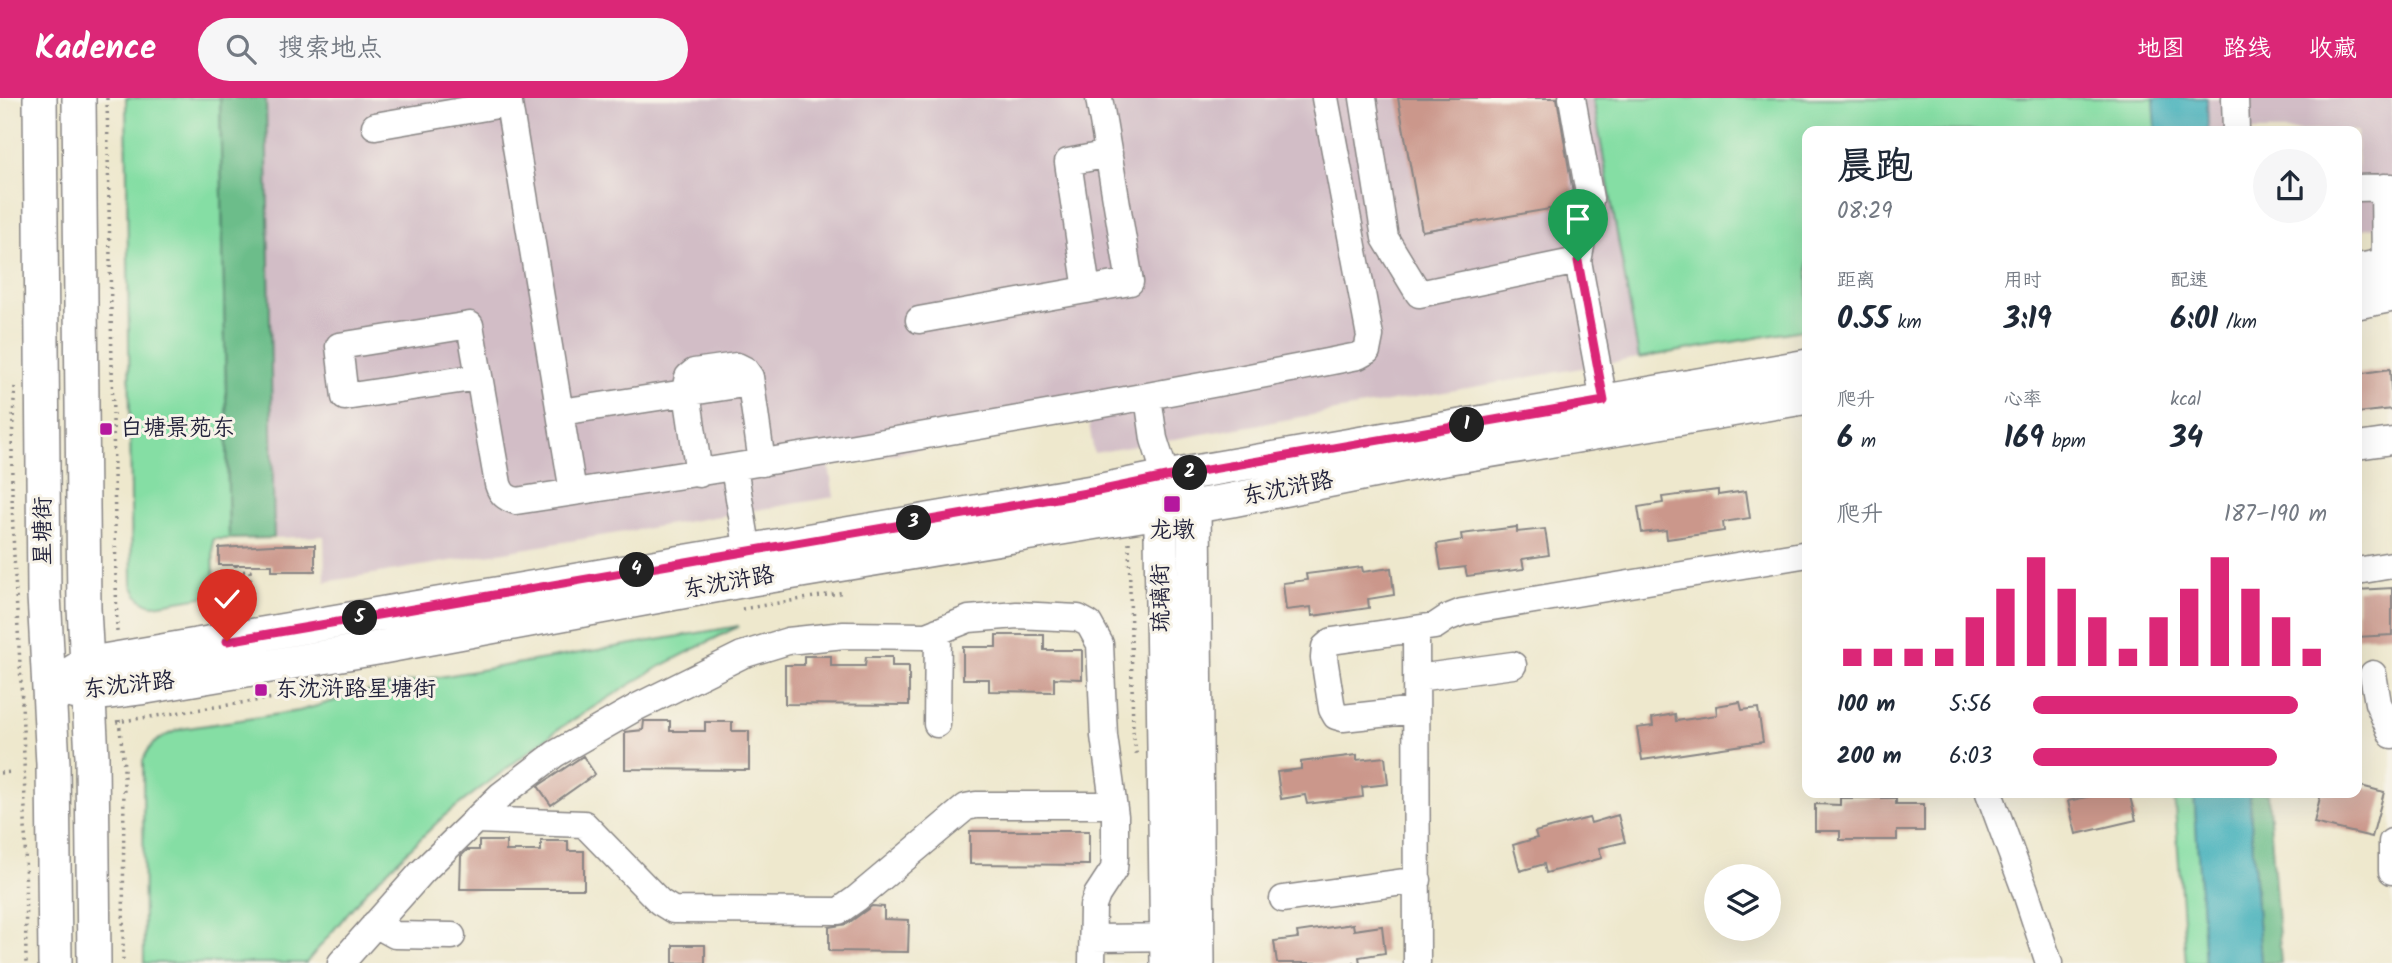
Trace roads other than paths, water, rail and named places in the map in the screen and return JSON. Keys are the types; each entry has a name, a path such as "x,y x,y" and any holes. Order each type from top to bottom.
{"main road":[{"name":"星塘街","path":"40,98 44,608 53,764 55,963"},
{"name":"星塘街","path":"79,98 103,677 92,768 94,963"},
{"path":"2362,296 2382,274"},
{"name":"东沈浒路","path":"49,687 103,677 377,648 750,565 1166,477 1802,367"},
{"name":"东沈浒路","path":"750,565 1161,512 1416,463 1802,398"},
{"path":"1166,477 1194,506"},
{"name":"琉璃街","path":"1166,477 1161,512 1183,950"},
{"name":"琉璃街","path":"1183,950 1194,506"}],"street":[{"path":"919,320 1130,282 1099,98"},
{"path":"479,377 345,397 339,346 470,325 501,493 516,501 699,474 1148,397 1358,356 1367,351 1370,336 1325,98"},
{"path":"1363,98 1385,238 1419,294 1578,261"},
{"path":"1572,98 1590,199 1578,261 1604,401"},
{"path":"2235,98 2236,126"},
{"path":"375,125 508,101 573,492"},
{"path":"1087,290 1068,162 1109,153"},
{"path":"2362,188 2388,187 2382,274"},
{"path":"699,474 686,393 688,377 694,372 737,366 746,370 762,463"},
{"path":"561,412 686,393"},
{"path":"1148,397 1154,439 1166,477"},
{"path":"2362,445 2392,440"},
{"path":"734,468 750,565"},
{"path":"1416,710 1343,718 1336,716 1332,709 1324,657 1325,647 1332,641 1435,626 1462,612 1802,555"},
{"path":"2362,570 2392,565"},
{"path":"341,963 422,872 500,796 585,735 742,655 789,641 844,635 911,638 926,636 969,619 1017,615 1078,618 1090,624 1100,644 1104,736 1113,804 1114,869 1093,906 1092,950 1183,950"},
{"path":"1416,629 1417,963"},
{"path":"937,724 938,631"},
{"path":"1417,678 1513,665"},
{"path":"2374,674 2378,703 2392,735"},
{"path":"1991,798 2049,963"},
{"path":"475,820 584,824 660,902 673,910 839,911 966,807 976,804 1113,804"},
{"path":"2392,842 2392,871"},
{"path":"1283,899 1418,880"},
{"path":"375,924 395,935 452,936"}],"water":[{"path":"2154,98 2207,98 2208,126 2156,126"},
{"path":"2194,798 2249,798 2261,963 2205,963"}],"place":[{"name":"白塘景苑东","path":"106,429"},
{"name":"龙墩","path":"1172,504"},
{"name":"东沈浒路星塘街","path":"261,690"}]}
